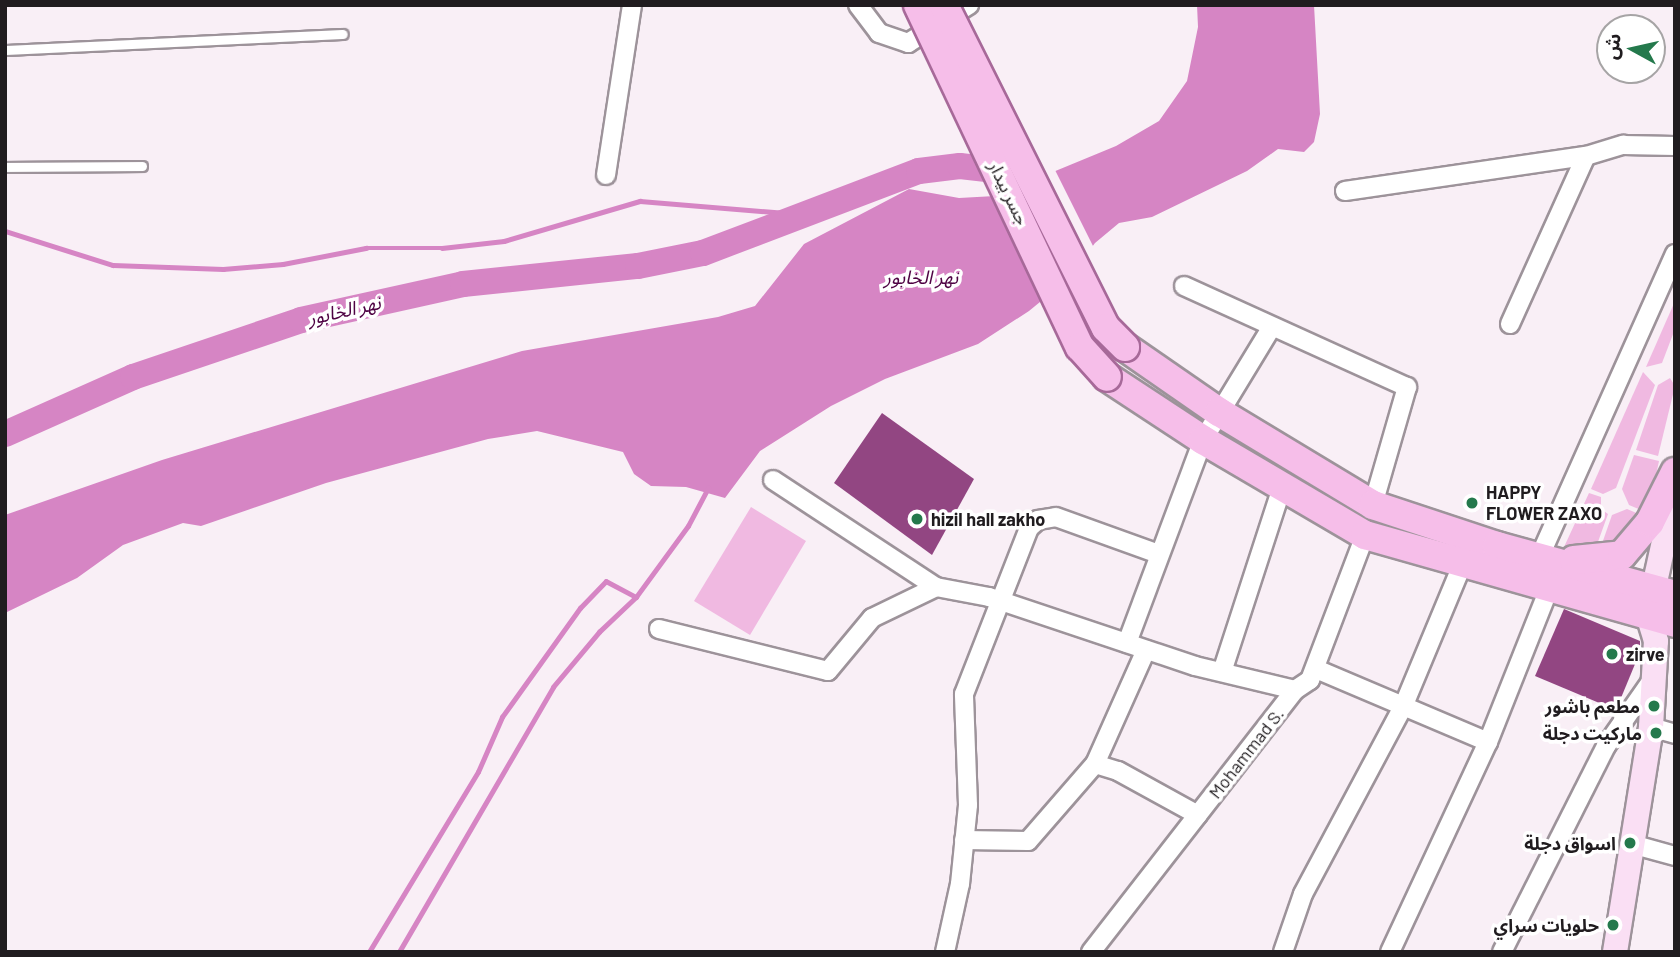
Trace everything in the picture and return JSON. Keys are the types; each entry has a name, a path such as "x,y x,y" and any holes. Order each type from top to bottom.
{"main road":[{"name":"جسر بيدار","path":"918,5 1080,347 1107,377 1203,440 1365,535 1665,615"},
{"name":"جسر بيدار","path":"944,5 1106,328 1125,347 1219,412 1373,505 1539,558"},
{"path":"1539,558 1582,561 1622,555 1650,522 1675,472"},
{"path":"1615,952 1635,845 1663,731 1655,676 1665,615 1675,491"},
{"path":"1539,558 1665,615"}],"street":[{"path":"607,175 632,5"},
{"path":"858,5 879,33 908,43 969,5"},
{"path":"1345,191 1586,156 1623,145 1675,146"},
{"path":"1510,324 1586,156"},
{"path":"1539,558 1675,254"},
{"path":"1184,286 1271,328 1407,387 1373,505"},
{"path":"1127,643 1203,440 1271,328"},
{"path":"773,480 936,587 1003,601 1146,650 1295,690"},
{"path":"1222,672 1282,487"},
{"path":"945,952 968,805 964,694 1003,601 1029,528 1038,520 1056,517 1159,554"},
{"name":"Mohammad S.","path":"1091,952 1295,690 1310,680 1365,535"},
{"path":"1283,952 1303,894 1403,707 1464,563"},
{"path":"1390,952 1488,742 1550,586"},
{"path":"659,629 828,671 872,618 936,587"},
{"path":"964,840 1028,841 1095,764 1146,650"},
{"path":"1316,669 1488,742"},
{"path":"1502,952 1606,746 1655,676"},
{"path":"1095,764 1198,815"},
{"path":"1635,845 1675,856"}],"lane":[{"path":"5,50 342,34"},
{"path":"5,167 142,166"}],"shaded area":[{"path":"1675,301 1675,329 1662,363 1646,367"},
{"path":"1643,372 1655,385 1616,488 1603,494 1591,489"},
{"path":"1670,378 1675,386 1658,456 1636,450 1658,385"},
{"path":"1634,455 1659,461 1648,513 1629,505 1622,489"},
{"path":"1589,493 1601,497 1601,509 1608,514 1594,553 1564,547"},
{"path":"751,507 806,541 750,635 694,601"},
{"path":"1627,509 1646,517 1598,555 1612,515"}],"water":[{"name":"نهر الخابور","path":"1197,5 1314,5 1320,114 1314,142 1304,152 1278,149 1247,171 1152,217 1119,223 1095,243 1068,279 1029,311 978,344 885,379 831,406 760,451 725,498 686,487 651,486 634,474 623,452 537,431 488,439 326,483 201,526 183,523 123,545 77,578 5,613 5,515 162,460 522,351 718,317 755,306 804,244 909,189 959,198 995,196 1116,146 1159,121 1187,81 1198,27"}],"pier":[{"path":"1053,166 1095,250 1071,281 1044,303 989,193"}],"building":[{"name":"hizil hall zakho","path":"882,413 974,479 932,555 834,483"},
{"path":"1564,609 1640,641 1640,652 1616,710 1535,676"}],"waterway":[{"name":"نهر الخابور","path":"5,434 133,377 301,320 463,284 638,266 703,253 919,171 960,166 1013,172"},
{"path":"5,231 113,265 223,269 283,264 366,248 442,248 504,241 640,201 810,215"},
{"path":"399,952 553,687 599,632 636,597 688,526 708,488"},
{"path":"369,952 478,772 502,717 580,608 606,581 636,597"}],"place":[{"name":"HAPPY FLOWER ZAXO","path":"1472,503"},
{"name":"hizil hall zakho","path":"917,519"},
{"name":"zirve","path":"1612,654"},
{"name":"مطعم باشور","path":"1654,706"},
{"name":"ماركيت دجلة","path":"1656,733"},
{"name":"اسواق دجلة","path":"1630,843"},
{"name":"حلويات سراي","path":"1613,925"}]}
